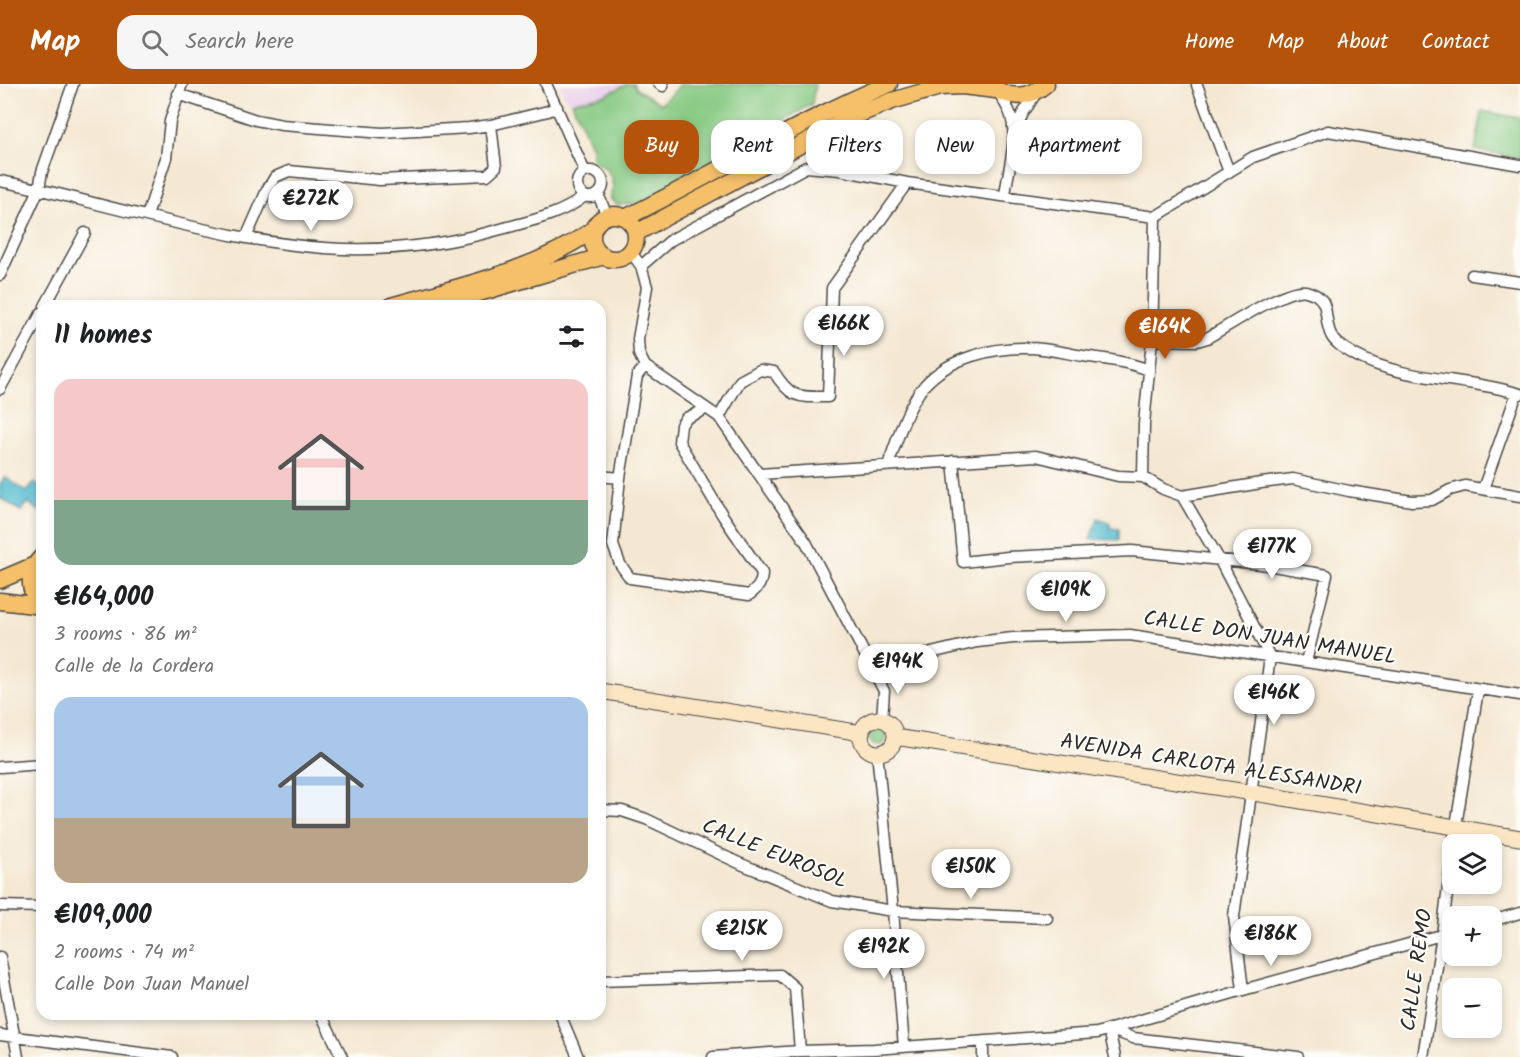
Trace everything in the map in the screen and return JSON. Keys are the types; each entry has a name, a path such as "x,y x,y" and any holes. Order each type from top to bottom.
{"main road":[{"path":"625,218 680,192 845,102 889,84"},
{"path":"636,233 852,117 892,101 940,87 962,86 994,89 1018,96 1044,86"},
{"path":"412,300 522,268 570,246 593,230 598,222 607,216 625,218 636,233 635,242 630,251 618,258 604,256 455,300"},
{"path":"593,230 592,241 596,250 604,256"},
{"path":"0,580 36,562"},
{"path":"36,565 31,574 30,583 36,598"},
{"path":"0,602 36,605"},
{"path":"606,692 862,733"},
{"path":"882,719 892,726 895,737 891,747 877,753 864,744 862,733 868,722 882,719"},
{"name":"AVENIDA CARLOTA ALESSANDRI","path":"895,737 1456,825 1520,838"}],"street":[{"path":"0,275 39,189 42,172 74,84"},
{"path":"546,84 585,172"},
{"path":"1197,85 1229,172"},
{"path":"1020,120 1044,86"},
{"path":"147,216 166,158 170,121 180,89 256,120 282,125 382,133 491,125 557,107"},
{"path":"994,89 1010,114 1010,120"},
{"path":"246,238 275,177 288,171 380,180 487,175 496,167 491,125"},
{"path":"641,266 671,240 806,167 840,170 907,183 1155,217 1253,157 1328,131 1520,165"},
{"path":"0,181 246,238 325,248 367,248 466,239 546,216 568,207 585,196 598,194 603,187 601,176 594,171 585,172 579,176 578,185 585,196"},
{"path":"1005,195 1008,174"},
{"path":"719,417 741,381 759,370 774,372 784,388 794,394 803,397 828,397 832,288 907,183"},
{"path":"598,194 607,216"},
{"path":"1143,477 1144,424 1152,340 1155,217"},
{"path":"48,300 85,233"},
{"path":"630,251 641,266 646,287 638,339 639,354 645,366 719,417 806,542 884,691 882,719"},
{"path":"1472,275 1520,282"},
{"path":"1152,340 1207,338 1279,297 1305,290 1321,298 1324,303 1331,336 1344,349 1369,362 1396,371 1493,386 1518,393 1483,489"},
{"path":"0,389 36,323"},
{"path":"888,465 907,414 924,386 941,371 966,358 990,351 1028,348 1132,364 1149,370"},
{"path":"645,366 638,376 620,478 613,545 620,564 630,578 749,595 758,588 762,580 762,573 723,516 679,442 681,425 686,418 702,411 703,406"},
{"path":"759,474 1036,456 1118,476 1143,477 1163,489 1182,496 1293,479 1348,491 1412,501 1432,500 1450,490 1465,486 1520,496"},
{"path":"952,461 963,562 1008,557 1132,551 1261,564 1328,575 1306,663"},
{"path":"606,477 620,478"},
{"path":"1182,496 1219,559 1270,657 1234,916 1243,990"},
{"path":"606,544 613,545"},
{"name":"CALLE DON JUAN MANUEL","path":"877,678 890,667 927,654 977,642 1013,638 1130,635 1520,696"},
{"path":"1455,834 1478,690"},
{"path":"877,753 904,1047"},
{"path":"0,767 36,764"},
{"name":"CALLE EUROSOL","path":"606,810 622,811 646,819 741,864 832,901 893,911 1047,918"},
{"path":"0,906 36,907"},
{"path":"1502,918 1520,913"},
{"path":"712,1057 904,1047 1097,1033 1442,934"},
{"path":"0,957 18,1057"},
{"name":"CALLE REMO","path":"1423,1057 1442,959"},
{"path":"606,981 780,975 795,987 800,1051"},
{"path":"324,1020 342,1057"},
{"path":"563,1020 578,1057"},
{"path":"1109,1029 1115,1057"},
{"path":"1109,1029 1133,1038 1298,1057"},
{"path":"0,1035 172,1057"},
{"path":"982,1042 983,1057"}],"shaded area":[{"path":"560,84 628,84 612,93 578,102 567,100"}],"green space":[{"path":"628,84 634,84 635,88 661,104 681,84 815,84 812,104 784,120 711,120 711,163 699,169 699,120 624,120 624,174 691,174 638,203 617,205 610,198 613,187 611,177 605,168 594,162 592,148 572,102 605,95"},
{"path":"1482,111 1520,118 1520,158 1475,150"},
{"path":"878,727 884,730 887,736 884,742 878,745 872,742 869,736 872,730"}],"water":[{"path":"5,477 27,492 34,483 36,484 36,509 28,503 21,511 0,498 0,484"},
{"path":"1098,518 1111,523 1109,528 1119,529 1119,540 1090,539"}]}
